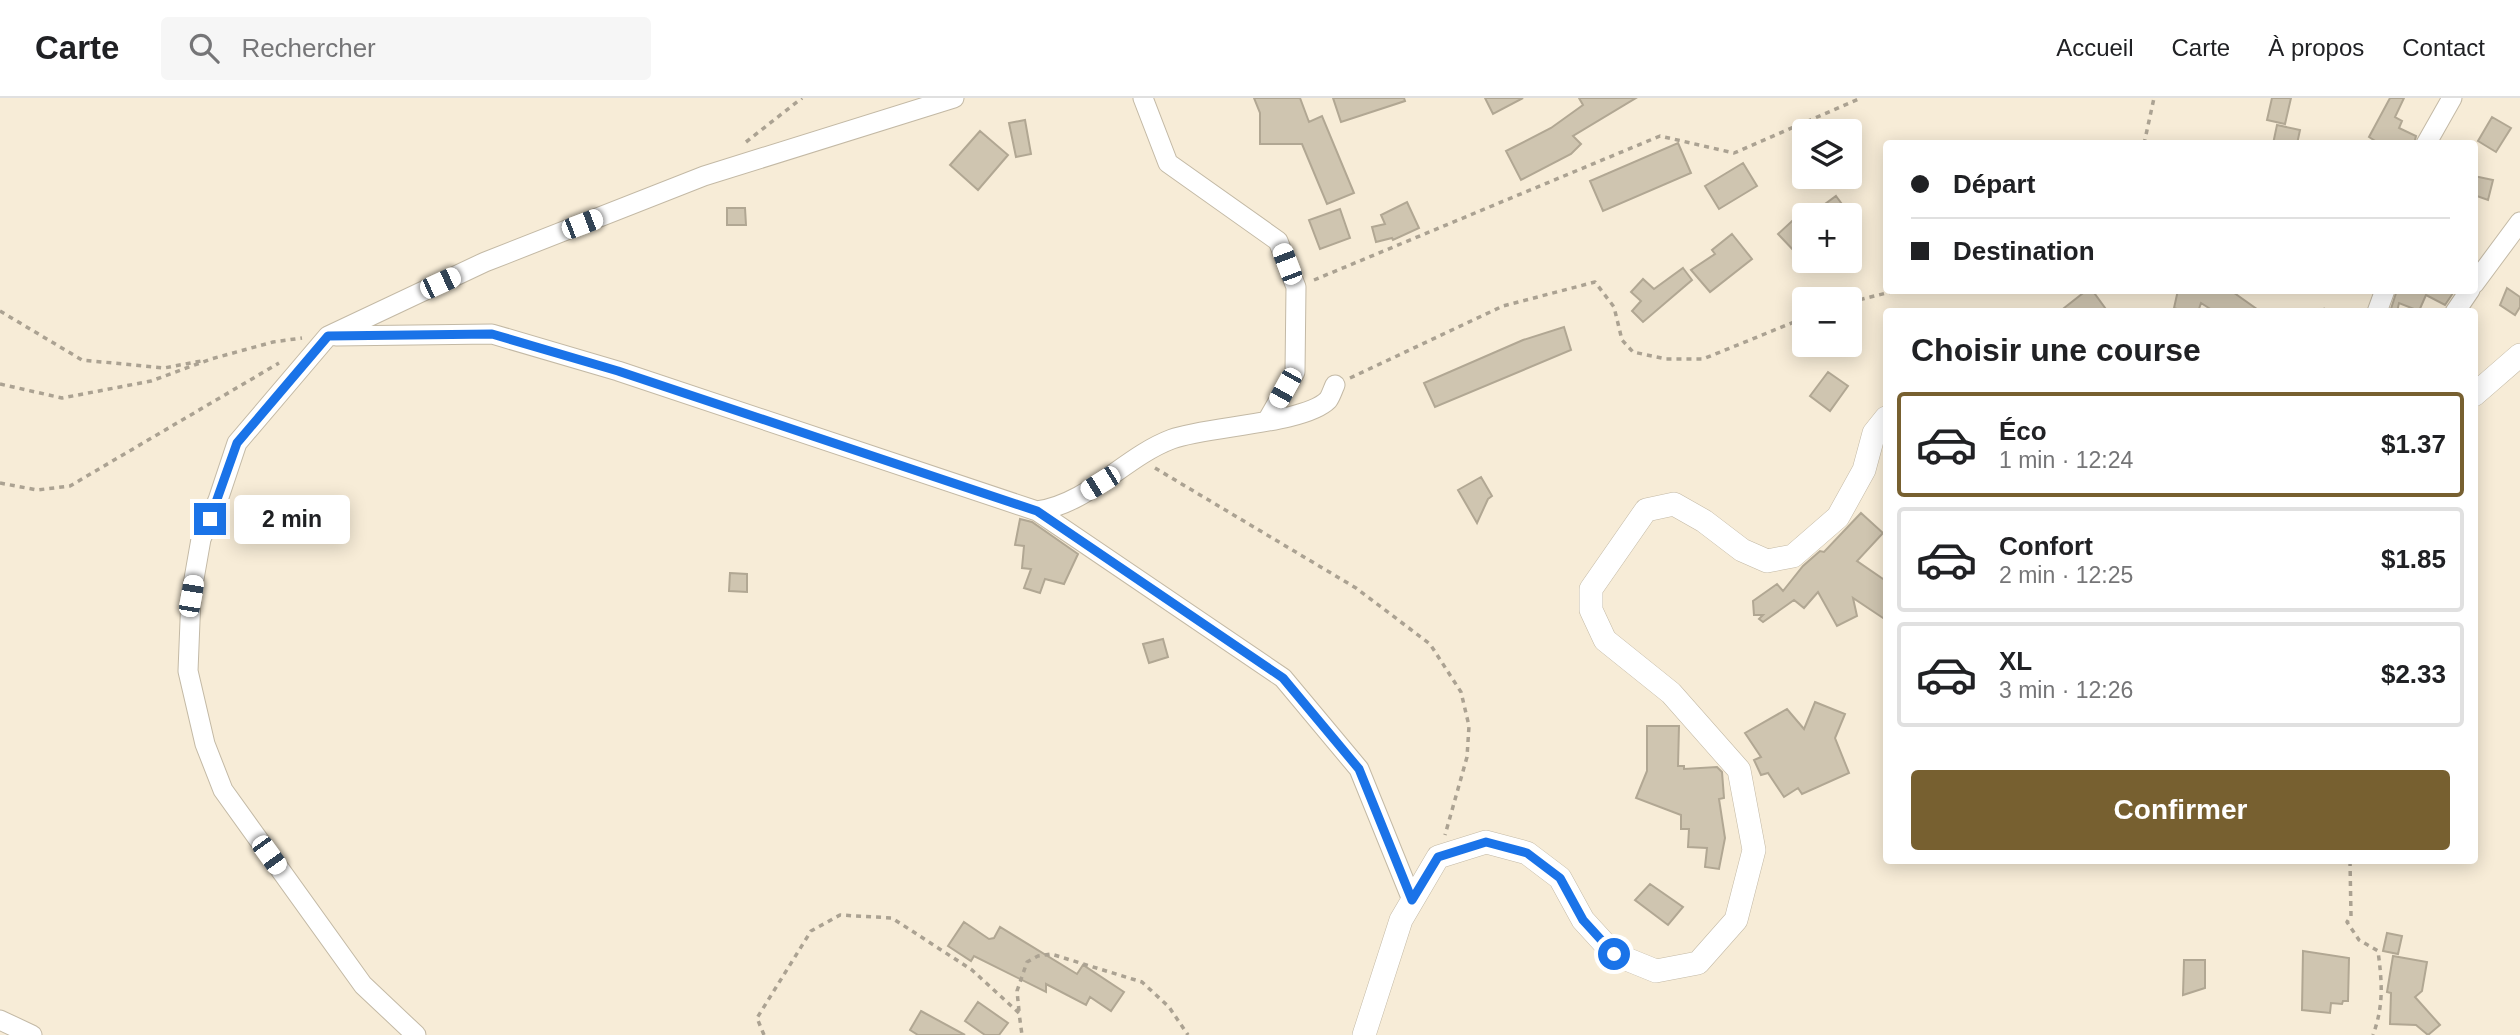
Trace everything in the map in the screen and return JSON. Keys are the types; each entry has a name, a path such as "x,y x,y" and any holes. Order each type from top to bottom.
{"street":[{"path":"416,1035 363,985 223,790 205,744 188,671 191,596 201,538 218,500 237,443 328,336 485,262 704,176 954,98"},
{"path":"1143,98 1168,163 1278,241 1296,287 1295,372 1267,421"},
{"path":"2428,140 2452,98"},
{"path":"2478,279 2520,222"},
{"path":"328,336 492,334 618,371 1037,511 1283,678 1359,769 1412,900"},
{"path":"2478,392 2520,355"},
{"path":"1037,511 1062,508 1173,439 1267,421 1314,408 1328,399 1335,385"},
{"path":"1364,1035 1401,920 1438,857 1486,842 1527,853 1560,878 1583,920 1614,954 1656,971 1698,963 1736,920 1754,850 1739,770 1671,693 1605,640 1591,611 1591,589 1646,510 1674,504 1704,521 1742,550 1767,561 1793,556 1838,517 1864,470 1874,433 1883,422"},
{"path":"0,1020 32,1035"}],"path":[{"path":"736,150 802,98"},
{"path":"1296,287 1660,136 1734,153 1861,98"},
{"path":"2145,140 2154,98"},
{"path":"1335,385 1503,306 1595,282 1614,307 1622,340 1633,352 1666,359 1703,359 1792,323"},
{"path":"1862,299 1883,294"},
{"path":"0,312 82,360 164,368 211,359"},
{"path":"0,384 62,398 151,381 211,359 272,342 328,336"},
{"path":"0,483 37,490 70,486 286,359"},
{"path":"1139,458 1356,588 1430,644 1461,692 1469,726 1467,757 1438,857"},
{"path":"2350,864 2351,916 2347,922 2359,940 2378,951 2384,990 2373,1035"},
{"path":"764,1035 757,1018 811,930 840,915 892,918 972,970 1019,1013"},
{"path":"1022,1035 1017,990 1027,962 1038,956 1051,954 1142,982 1169,1007 1188,1035"}],"building":[{"path":"1254,98 1300,98 1309,122 1322,116 1354,193 1327,204 1302,144 1260,144 1260,113"},
{"path":"1333,98 1404,98 1405,101 1341,122"},
{"path":"1485,98 1523,98 1493,114"},
{"path":"1579,98 1636,98 1573,136 1581,144 1571,154 1521,180 1506,151 1551,128 1583,105"},
{"path":"2272,98 2291,98 2285,124 2267,120"},
{"path":"2390,98 2404,98 2395,117 2402,121 2399,128 2416,136 2415,140 2374,140 2369,137"},
{"path":"2492,117 2511,128 2496,152 2478,141"},
{"path":"1025,120 1031,154 1016,157 1009,123"},
{"path":"2277,125 2300,130 2298,140 2274,140"},
{"path":"980,131 1008,155 978,190 950,165"},
{"path":"1678,143 1691,173 1603,211 1590,181"},
{"path":"1743,163 1757,186 1719,209 1705,186"},
{"path":"2478,177 2493,180 2488,200 2478,196"},
{"path":"1836,196 1841,203 1826,203"},
{"path":"1407,202 1419,228 1393,240 1392,238 1376,242 1372,227 1385,224 1381,215"},
{"path":"727,208 745,208 746,225 727,225"},
{"path":"1340,209 1350,238 1320,249 1309,220"},
{"path":"1792,221 1792,249 1778,234"},
{"path":"1732,234 1752,259 1710,292 1691,270 1715,254 1712,250"},
{"path":"1683,268 1692,280 1643,322 1632,311 1641,301 1631,292 1643,279 1654,289"},
{"path":"2507,288 2520,297 2520,307 2515,315 2500,305"},
{"path":"2082,294 2095,294 2105,308 2064,308"},
{"path":"2177,294 2236,294 2255,308 2209,308 2201,303 2199,308 2174,308"},
{"path":"2396,294 2452,294 2445,305 2426,295 2420,308 2399,303 2398,308 2391,308"},
{"path":"1564,327 1571,350 1435,407 1424,383 1523,340"},
{"path":"1828,372 1848,386 1830,411 1810,396"},
{"path":"1481,477 1492,496 1477,523 1458,490"},
{"path":"1861,513 1883,533 1857,561 1883,579 1883,618 1853,598 1857,616 1837,626 1818,592 1804,608 1794,600 1763,622 1759,619 1763,615 1754,615 1753,601 1777,584 1783,591 1803,566 1820,551 1824,552"},
{"path":"1020,519 1032,522 1078,554 1064,584 1045,579 1040,593 1024,588 1031,569 1022,568 1024,546 1015,545"},
{"path":"730,573 747,574 747,592 729,591"},
{"path":"1163,639 1168,657 1149,663 1143,644"},
{"path":"1815,702 1845,714 1835,738 1849,773 1802,794 1798,788 1784,797 1768,773 1761,775 1754,760 1761,757 1745,733 1787,709 1804,729"},
{"path":"1647,726 1679,726 1678,766 1684,766 1684,769 1717,767 1722,772 1724,798 1719,799 1725,838 1719,869 1705,867 1707,848 1688,847 1689,829 1681,829 1681,815 1636,798 1647,771"},
{"path":"1650,884 1683,907 1668,925 1635,900"},
{"path":"964,922 989,939 994,938 1000,927 1077,974 1083,965 1124,992 1111,1011 1090,997 1086,1005 1046,984 1046,992 974,956 971,961 948,946"},
{"path":"2387,933 2402,936 2398,954 2383,951"},
{"path":"2303,951 2349,958 2348,1001 2343,1001 2342,1004 2331,1003 2330,1013 2302,1010"},
{"path":"2393,956 2427,962 2422,991 2415,997 2440,1025 2428,1035 2416,1025 2390,1024 2391,993 2387,992"},
{"path":"2184,960 2205,960 2205,988 2183,995"},
{"path":"978,1002 1008,1023 999,1035 985,1035 965,1021"},
{"path":"921,1011 965,1035 918,1035 910,1030"}],"route":[{"path":"210,519 237,443 328,336 492,334 618,371 1037,511 1283,678 1359,769 1412,900 1438,857 1486,842 1527,853 1560,878 1583,920 1614,954"}]}
